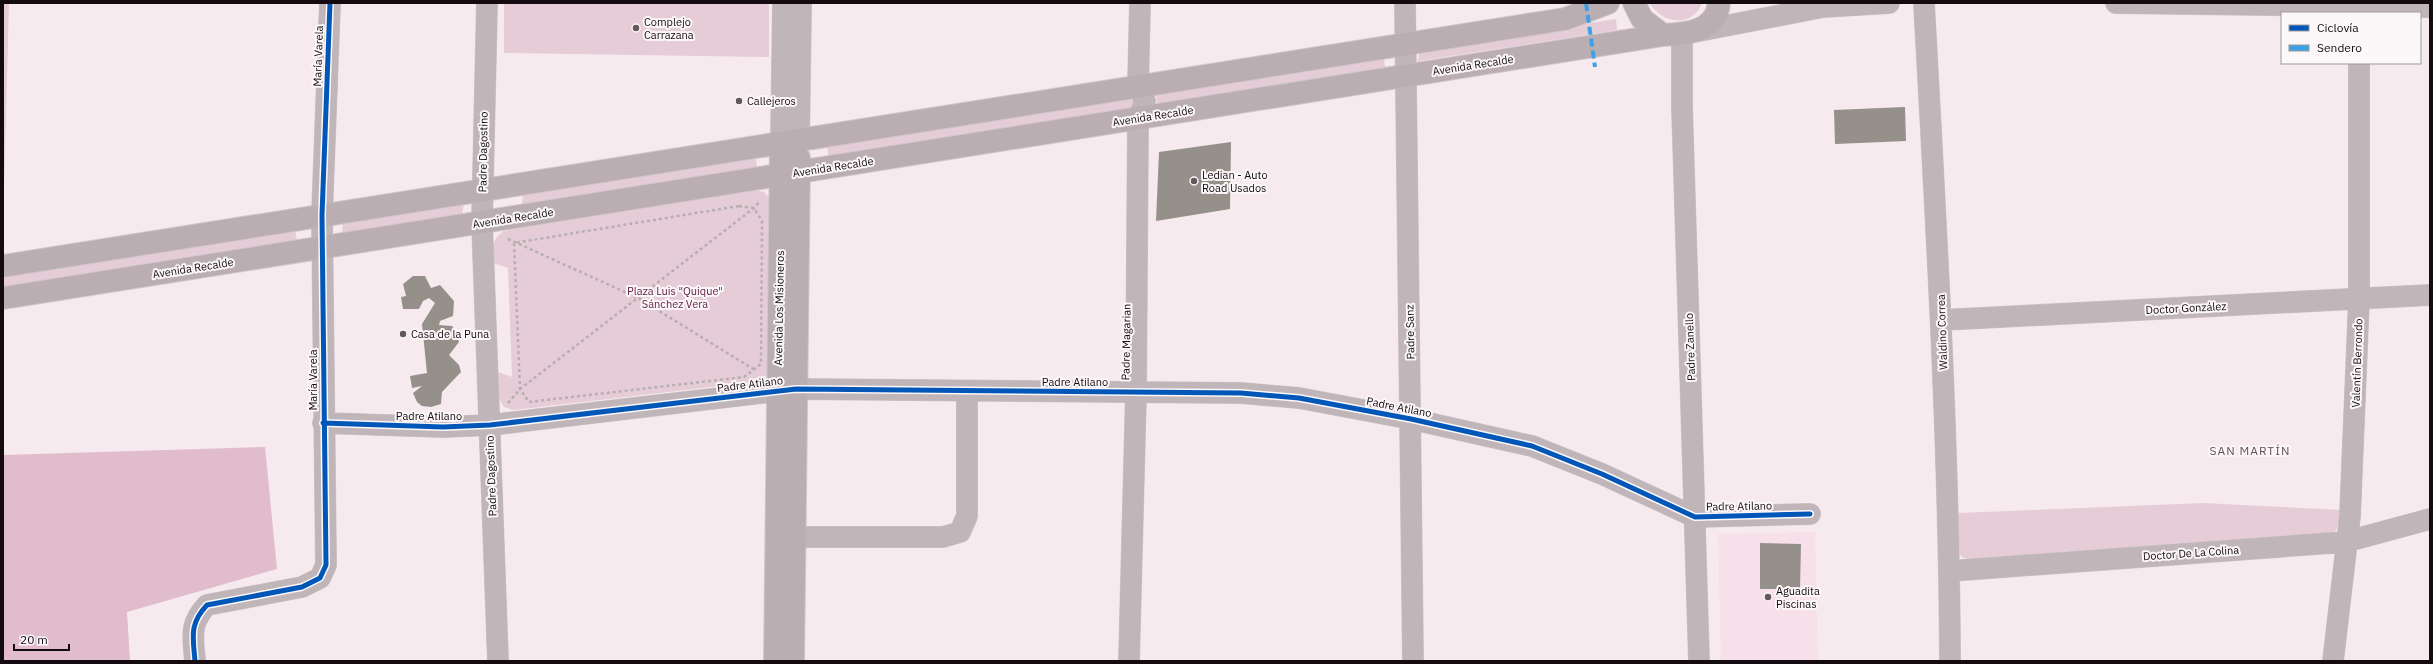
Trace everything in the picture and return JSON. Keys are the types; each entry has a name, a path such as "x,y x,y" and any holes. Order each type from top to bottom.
{"main road":[{"path":"3,266 1565,19 1608,3"},
{"path":"1634,3 1642,19 1681,33 1710,22 1719,3"},
{"name":"Avenida Recalde","path":"3,298 1681,33"},
{"name":"Avenida Los Misioneros","path":"775,661 787,390 790,142"},
{"name":"Avenida Los Misioneros","path":"787,390 794,537 793,661"}],"street":[{"name":"María Varela","path":"194,661 193,627 199,614 207,605 302,587 320,578 326,565 323,423 322,215 330,3"},
{"name":"Padre Dagostino","path":"487,3 482,222 498,661"},
{"name":"Avenida Los Misioneros","path":"783,3 790,142"},
{"name":"Avenida Los Misioneros","path":"790,142 800,3"},
{"name":"Padre Magarian","path":"1129,661 1136,392 1138,118 1145,102 1138,86 1140,3"},
{"name":"Padre Sanz","path":"1405,3 1413,661"},
{"name":"Avenida Recalde","path":"1791,3 1823,7"},
{"name":"Avenida Recalde","path":"1681,33 1823,7 1889,3"},
{"name":"Waldino Correa","path":"1924,3 1942,320 1950,571 1950,661"},
{"path":"2116,3 2430,7"},
{"name":"Padre Zanello","path":"1681,33 1682,114 1699,661"},
{"name":"Valentín Berrondo","path":"2333,661 2345,542 2350,516 2360,299 2359,64"},
{"name":"Doctor González","path":"1942,320 2430,295"},
{"name":"Padre Atilano","path":"323,423 443,427 490,425 787,390 1241,393 1299,398 1411,419 1532,446 1602,474 1695,517 1810,514"},
{"path":"794,537 943,537 960,532 967,516 967,392"},
{"name":"Doctor De La Colina","path":"1950,571 2345,542 2430,519"}],"path":[{"path":"490,425 520,389 754,208 789,174"},
{"path":"514,243 739,206 754,208"},
{"path":"514,243 520,389 529,402 744,377 755,371 761,364 762,221 754,208"},
{"path":"482,222 514,243 638,298 787,390"}],"shaded area":[{"path":"265,447 277,569 127,612 130,661 3,661 3,455"},
{"name":"Aguadita Piscinas","path":"1815,532 1818,661 1721,661 1718,534"}],"green space":[{"path":"3,3 9,3 3,227"},
{"name":"Complejo Carrazana","path":"504,3 769,3 769,57 504,53"},
{"path":"1650,3 1702,3 1698,11 1692,16 1684,20 1677,20 1669,19 1662,15 1655,10"},
{"path":"1616,19 1617,30 1418,61 1420,50"},
{"path":"1384,57 1385,67 1157,104 1156,94"},
{"path":"1133,96 1137,99 1133,108 829,159 827,146"},
{"path":"756,158 757,169 522,205 523,193"},
{"name":"Plaza Luis \"Quique\" Sánchez Vera","path":"753,190 764,192 772,201 770,370 763,379 754,382 514,410 504,407 499,399 498,372 512,377 508,268 494,263 493,253 495,241 500,234 504,231"},
{"path":"464,204 462,214 342,233 343,222"},
{"path":"295,229 297,241 3,287 3,276"},
{"path":"2203,503 2342,510 2336,531 2329,533 1969,560 1962,557 1957,549 1958,513"}],"building":[{"path":"1905,107 1906,141 1835,144 1834,110"},
{"name":"Ledian - Auto Road Usados","path":"1231,142 1230,209 1156,221 1159,152"},
{"name":"Casa de la Puna","path":"413,276 425,276 431,288 440,285 454,301 453,316 440,321 439,325 452,326 456,331 459,342 449,355 459,365 461,372 442,392 441,404 431,407 422,406 417,402 413,393 422,386 412,388 410,376 427,373 422,324 435,303 429,298 423,301 419,309 403,309 401,297 406,296 403,284"},
{"path":"1760,543 1801,544 1800,589 1760,589"}],"marked path":[{"path":"1586,3 1595,67"}],"cycle path":[{"path":"195,661 193,638 195,625 197,618 207,605 302,587 320,578 326,565 322,215 330,3"},
{"path":"323,423 443,427 490,425 796,389 1241,393 1299,398 1411,419 1532,446 1602,474 1695,517 1810,514"}],"place":[{"name":"Complejo Carrazana","path":"636,28"},
{"name":"Callejeros","path":"739,101"},
{"name":"Ledian - Auto Road Usados","path":"1194,181"},
{"name":"Casa de la Puna","path":"403,334"},
{"name":"Aguadita Piscinas","path":"1768,597"}],"district":[{"name":"SAN MARTÍN","path":"2250,450"}]}
